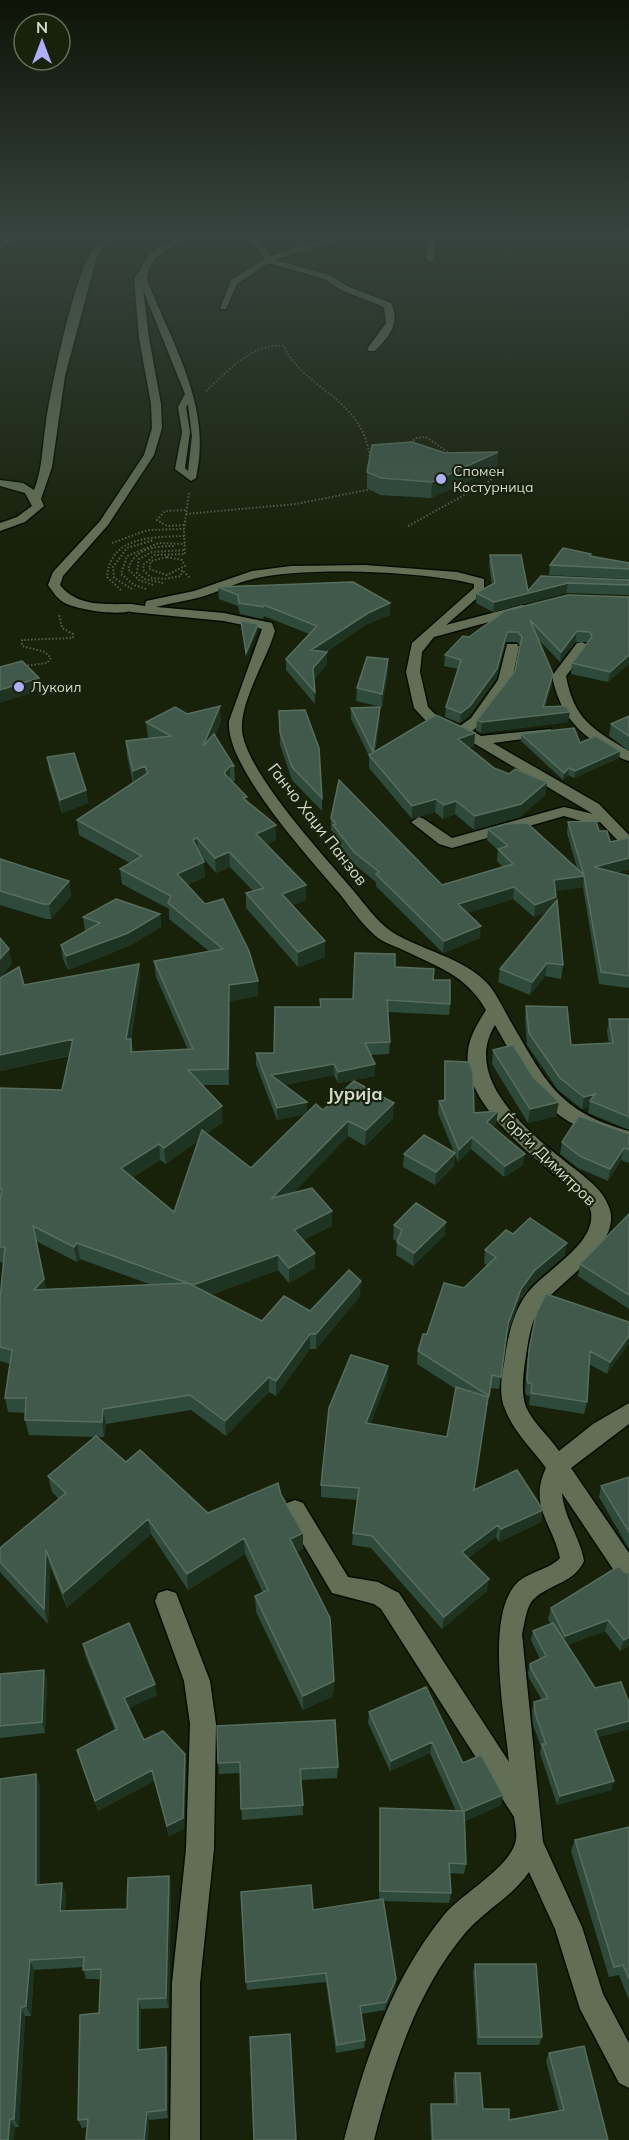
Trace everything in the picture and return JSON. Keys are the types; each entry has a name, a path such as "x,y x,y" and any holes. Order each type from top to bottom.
{"street":[{"path":"0,527 31,515 38,506 37,497 48,469 51,418 69,333"},
{"path":"145,333 156,404 157,428 149,455 104,523 57,574 54,585 58,592 67,599 92,607 197,594 252,575 291,570 365,569 458,576 480,582 480,589 428,634 415,652 413,672 421,708 432,719 479,740 594,807 629,844"},
{"path":"372,349 387,333"},
{"path":"3,483 37,476 48,469"},
{"path":"3,483 20,486 37,497"},
{"name":"Ганчо Хаџи Панзов","path":"134,602 267,626 269,631 266,643 241,706 235,730 245,757 267,792 370,921 386,935 467,974 483,989 494,1012"},
{"path":"428,634 538,605"},
{"path":"582,646 559,676 569,714 582,727 629,757"},
{"path":"462,731 476,722 505,680 512,647"},
{"path":"479,740 582,727"},
{"path":"419,822 444,841 452,843 564,811 592,819 604,818"},
{"path":"494,1012 540,1088 569,1115 596,1129 629,1138"},
{"name":"Ѓорѓи Димитров","path":"494,1012 478,1044 478,1062 486,1095 514,1126 590,1194 600,1207 602,1218 601,1229 529,1307 515,1362 512,1384 515,1405 629,1573"},
{"path":"629,1412 557,1468 550,1495 554,1517 571,1551 572,1561 565,1569 526,1590 519,1600 510,1634 510,1662 529,1815 530,1843 568,1927 590,1999 629,2073"},
{"path":"295,1510 340,1585 349,1590 379,1593 390,1601 529,1815"},
{"path":"167,1601 197,1681 203,1724 200,1849 186,1983 185,2140"},
{"path":"359,2140 374,2081 398,2017 428,1959 457,1921 512,1873 530,1843"}],"lane":[{"path":"164,333 189,394 197,431 197,458 191,478 180,469 186,432 182,407 189,394"}],"path":[{"path":"189,394 203,393 260,349 274,344 284,346 290,360 332,393 357,422 369,449 370,462"},
{"path":"405,451 411,442 420,437 463,458"},
{"path":"408,526 490,481 494,476 482,465"},
{"path":"186,514 296,504 373,489"},
{"path":"183,570 162,575 152,572 148,564 155,559 172,557 185,563 182,576 153,578 146,574 143,565 155,555 185,554 184,527 187,510 165,511 157,520 167,526 184,527"},
{"path":"106,546 148,530 184,527"},
{"path":"148,593 129,589 114,578 112,573 117,560 127,548 147,541 185,537"},
{"path":"134,602 107,577 106,571 114,554 120,548 144,538 185,537"},
{"path":"158,590 134,585 121,574 127,556 147,546 185,547"},
{"path":"185,547 153,552 139,559 136,569 145,579 165,583 185,579 190,585"},
{"path":"171,586 163,587 139,580 128,569 129,563 134,557 152,548 185,547"},
{"path":"183,570 195,583"},
{"path":"20,667 47,663 51,658 45,652 22,646 22,640 73,638 73,634 66,632 58,623 58,615 67,599"}],"building":[{"path":"412,442 445,453 498,452 432,482 381,478 367,472 372,445"},
{"path":"563,548 591,554 590,556 629,563 629,569 550,565"},
{"path":"490,555 521,555 528,591 541,576 629,580 629,585 568,583 494,602 476,593 495,583"},
{"path":"353,582 390,603 368,613 311,650 327,652 313,668 315,692 286,659 317,626 264,605 263,607 239,603 238,595 218,587"},
{"path":"568,595 629,597 629,655 610,672 572,663 592,637 590,632 577,631 561,652 530,620 553,674 543,707 566,706 570,712 482,722 477,720 515,671 522,637 518,632 507,632 497,669 470,706 461,713 446,707 461,660 445,655 463,636 469,637 505,611"},
{"path":"241,621 258,624 246,653"},
{"path":"367,657 388,659 382,694 357,688"},
{"path":"22,661 39,678 0,690 0,667"},
{"path":"220,706 203,746 214,734 234,766 230,766 224,773 247,797 243,798 276,825 256,834 306,885 282,894 325,941 298,952 246,893 264,888 229,852 215,858 197,838 193,840 204,862 177,874 205,904 223,899 249,951 258,981 229,985 228,1069 188,1070 222,1106 164,1148 159,1144 121,1168 174,1212 202,1130 251,1168 316,1104 323,1110 354,1081 394,1103 366,1130 348,1121 272,1198 312,1188 332,1211 294,1230 315,1253 289,1268 278,1255 193,1285 189,1284 262,1321 284,1296 310,1311 349,1270 361,1281 316,1334 310,1334 276,1381 269,1377 225,1421 190,1395 103,1409 102,1422 25,1420 26,1398 5,1398 12,1350 0,1347 0,1299 5,1247 0,1247 2,1189 0,1189 0,1088 62,1090 73,1039 0,1055 0,978 19,967 24,985 139,964 126,1039 131,1039 131,1052 193,1049 154,961 223,949 168,903 171,896 120,869 142,856 77,820 148,773 145,766 133,771 126,741 171,736 146,722 175,707 187,714","holes":["33,1226 74,1247 77,1243 188,1283 34,1290 44,1279"]},
{"path":"380,707 373,752 351,708"},
{"path":"305,710 319,748 322,798 292,767 280,732 279,711"},
{"path":"436,715 475,733 458,739 494,768 509,774 515,769 547,782 521,804 475,816 456,801 444,805 436,799 412,806 369,755"},
{"path":"629,716 629,736 611,724"},
{"path":"574,728 580,743 596,736 620,751 575,771 569,768 564,773 521,734"},
{"path":"74,753 86,790 60,800 47,757"},
{"path":"339,780 442,885 513,864 498,849 508,846 488,829 506,824 527,823 584,875 568,822 596,821 599,831 607,831 610,842 629,838 629,858 594,867 629,876 629,976 601,972 584,876 554,880 556,897 535,905 514,887 458,904 481,926 444,941 376,874 379,872 354,852 333,825 336,824 331,818"},
{"path":"0,859 69,881 49,904 0,891"},
{"path":"116,899 160,914 128,933 66,956 61,945 100,923 83,917"},
{"path":"557,900 563,965 547,963 532,982 500,969"},
{"path":"0,938 9,949 0,959"},
{"path":"355,953 395,954 395,967 434,969 433,980 450,980 450,1004 387,1000 390,1042 365,1043 375,1064 338,1072 334,1064 271,1075 307,1102 277,1108 256,1053 274,1053 275,1007 321,1007 320,999 353,999"},
{"path":"526,1006 567,1007 571,1045 613,1043 609,1019 629,1019 629,1117 590,1101 595,1094 584,1097 560,1078 529,1033"},
{"path":"513,1045 533,1077 559,1102 530,1109 493,1050"},
{"path":"445,1061 469,1062 473,1073 474,1113 498,1111 487,1122 525,1154 505,1166 472,1137 459,1150 439,1101 445,1100"},
{"path":"579,1116 629,1134 629,1150 624,1148 610,1169 580,1156 562,1142"},
{"path":"424,1135 455,1153 436,1172 404,1154"},
{"path":"416,1203 446,1222 414,1253 397,1242 402,1230 394,1225"},
{"path":"629,1214 629,1295 580,1264"},
{"path":"530,1218 567,1243 534,1271 521,1289 508,1324 501,1377 492,1375 489,1396 418,1351 423,1334 427,1334 444,1283 464,1288 496,1257 485,1250 506,1230 513,1234"},
{"path":"546,1294 629,1322 629,1336 610,1362 590,1351 587,1402 531,1393 532,1384 528,1383 527,1379 529,1350 536,1314"},
{"path":"351,1355 388,1366 366,1423 447,1437 456,1387 488,1397 474,1490 517,1470 543,1510 501,1529 498,1525 462,1552 489,1579 444,1617 372,1536 353,1533 359,1488 321,1485 329,1408"},
{"path":"96,1436 126,1462 140,1450 208,1513 278,1483 281,1495 303,1533 290,1539 330,1618 334,1681 303,1696 255,1596 268,1590 244,1538 187,1574 148,1519 63,1593 46,1550 44,1609 0,1562 0,1548 66,1493 48,1476"},
{"path":"629,1477 629,1532 601,1486"},
{"path":"619,1566 624,1572 629,1573 629,1637 624,1640 608,1620 565,1636 551,1608"},
{"path":"129,1623 155,1684 124,1698 144,1740 163,1731 185,1754 183,1818 167,1826 152,1770 95,1801 77,1750 117,1729 83,1644"},
{"path":"553,1623 595,1688 621,1682 629,1703 629,1721 595,1730 614,1781 560,1796 542,1744 546,1744 536,1716 534,1702 548,1698 530,1664 546,1656 533,1631"},
{"path":"44,1670 42,1722 0,1726 0,1674"},
{"path":"426,1687 463,1763 481,1755 503,1795 464,1811 466,1864 449,1863 451,1893 380,1891 380,1808 463,1811 432,1742 391,1761 369,1712"},
{"path":"335,1720 338,1767 300,1769 303,1805 241,1809 240,1762 218,1763 217,1726"},
{"path":"36,1774 36,1885 62,1883 60,1911 127,1909 128,1878 169,1876 166,1998 138,1999 138,2050 166,2047 166,2110 147,2112 144,2140 86,2140 88,2119 78,2120 80,2015 99,2013 101,1969 83,1970 84,1957 30,1960 26,2006 21,2007 14,2119 10,2119 8,2140 0,2140 0,1779"},
{"path":"629,1827 629,1979 623,1965 614,1967 575,1840"},
{"path":"311,1885 313,1910 383,1899 396,1979 386,2002 360,2006 365,2040 337,2045 326,1973 246,1982 241,1892"},
{"path":"475,1964 536,1964 542,2037 479,2037"},
{"path":"290,2034 296,2140 254,2140 250,2037"},
{"path":"584,2046 608,2140 433,2140 431,2104 457,2104 455,2073 480,2073 483,2109 509,2109 509,2120 564,2110 549,2053"}],"place":[{"name":"Спомен Костурница","path":"441,479"},
{"name":"Лукоил","path":"19,687"}],"district":[{"name":"Јурија","path":"355,1093"}]}
